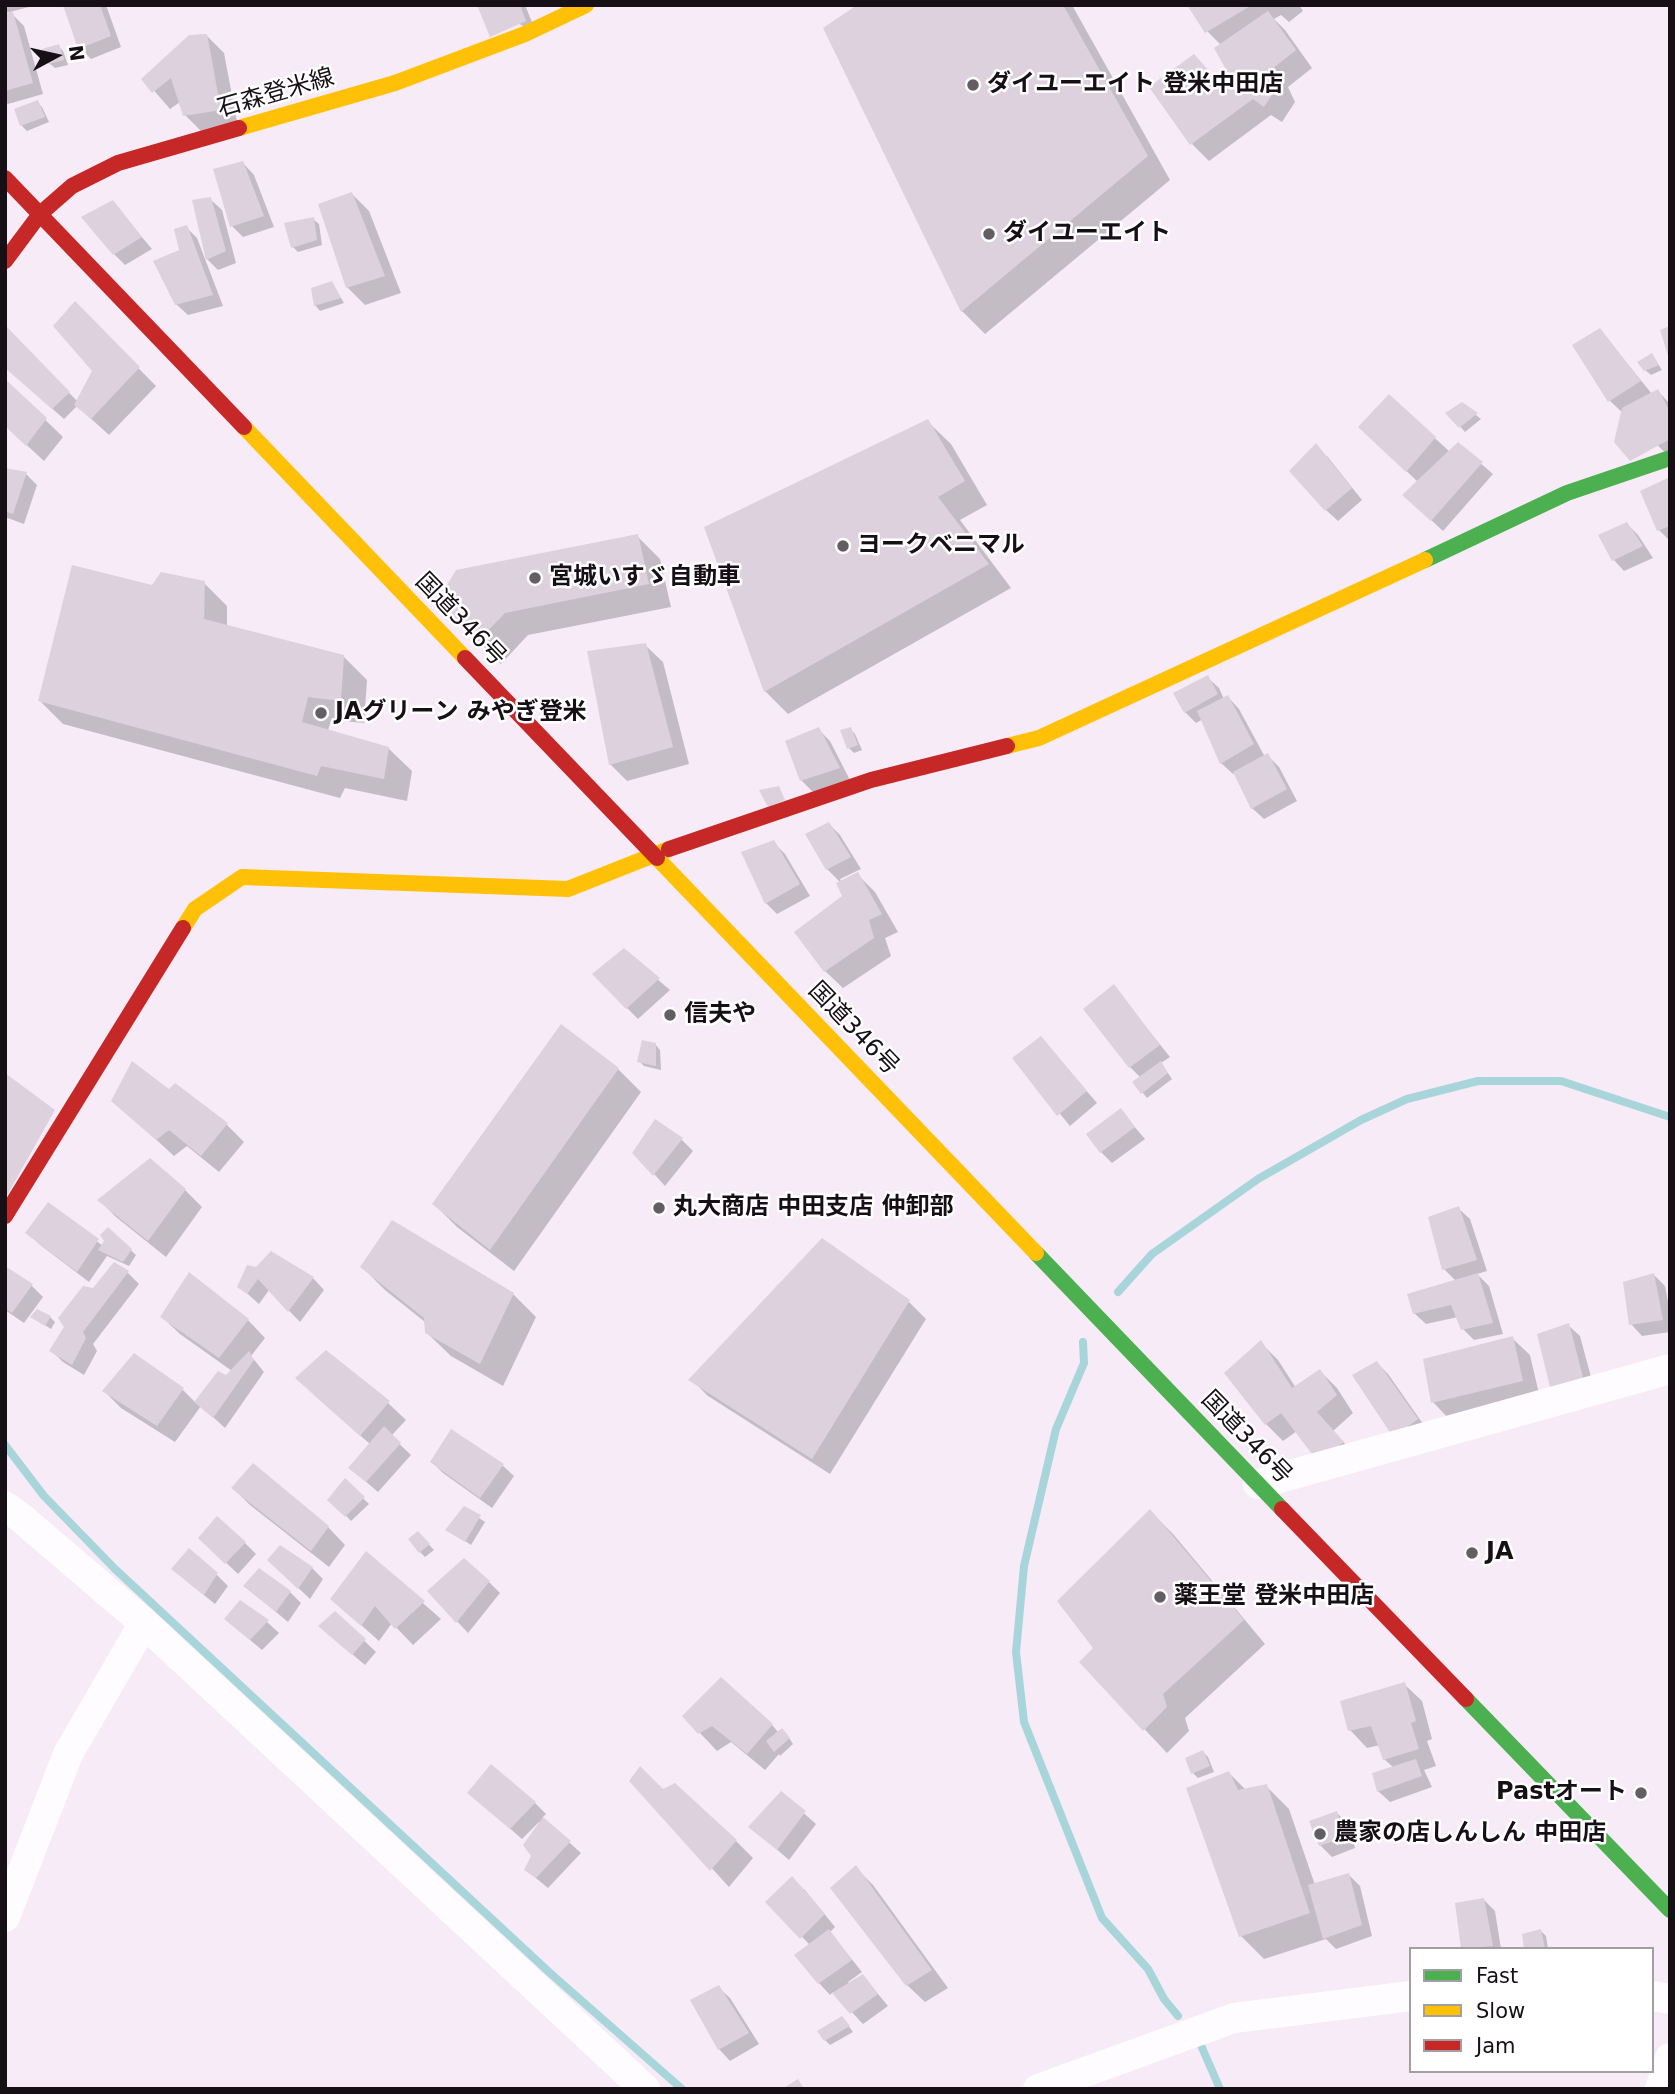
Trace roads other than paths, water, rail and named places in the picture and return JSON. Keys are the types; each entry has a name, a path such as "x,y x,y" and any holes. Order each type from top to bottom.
{"main road":[{"name":"石森登米線","path":"5,261 40,214 72,186 118,163 395,83 525,34 586,5"},
{"name":"国道346号","path":"5,178 1670,1910"},
{"path":"5,1216 195,909 242,877 568,889 653,855 871,780 1039,738 1567,494 1670,458"}],"street":[{"path":"1258,1484 1670,1369"},
{"path":"5,1506 144,1623 645,2089"},
{"path":"5,1917 68,1754 144,1623"},
{"path":"1038,2089 1234,2018 1409,1996"},
{"path":"1660,2089 1670,2058"}],"waterway":[{"path":"1118,1292 1152,1254 1258,1179 1361,1120 1407,1099 1478,1081 1561,1081 1670,1117"},
{"path":"1083,1342 1084,1363 1056,1429 1024,1566 1016,1652 1024,1722 1102,1918 1148,1969 1164,1999 1178,2016"},
{"path":"5,1445 44,1496 115,1569 550,1973 682,2089"},
{"path":"1200,2043 1220,2089"}],"place":[{"name":"ダイユーエイト 登米中田店","path":"973,85"},
{"name":"ダイユーエイト","path":"989,234"},
{"name":"ヨークベニマル","path":"843,546"},
{"name":"宮城いすゞ自動車","path":"535,578"},
{"name":"JAグリーン みやぎ登米","path":"321,713"},
{"name":"信夫や","path":"670,1015"},
{"name":"丸大商店 中田支店 仲卸部","path":"659,1208"},
{"name":"JA","path":"1472,1553"},
{"name":"薬王堂 登米中田店","path":"1160,1597"},
{"name":"Pastオート","path":"1641,1793"},
{"name":"農家の店しんしん 中田店","path":"1320,1834"}]}
